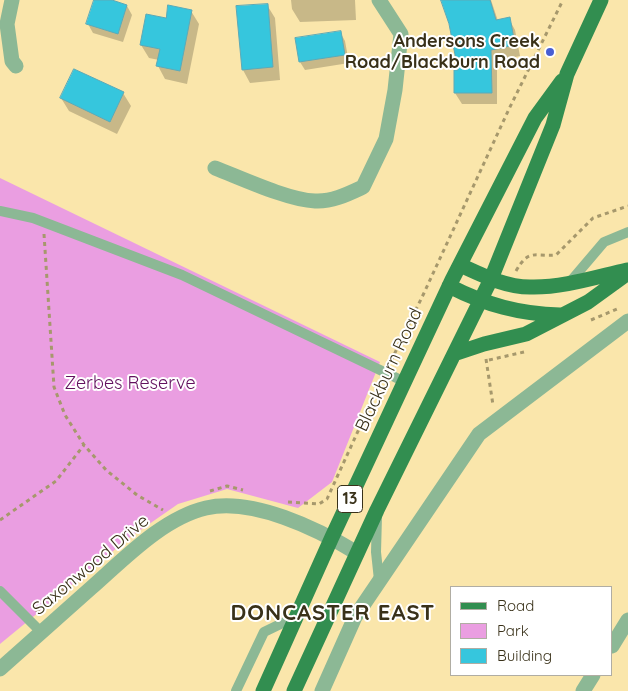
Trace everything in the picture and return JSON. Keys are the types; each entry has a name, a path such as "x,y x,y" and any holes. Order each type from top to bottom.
{"main road":[{"name":"Blackburn Road","path":"294,691 377,510 491,279 553,125 567,74 601,0"},
{"name":"Blackburn Road","path":"263,691 332,537 449,286 535,118 567,74"},
{"path":"460,265 491,279 530,287 628,272"},
{"path":"454,354 484,344 526,334 588,302 628,272"},
{"path":"449,286 480,301 512,309 561,315"}],"street":[{"path":"12,0 7,24 12,61 16,66"},
{"path":"215,168 289,196 315,201 336,198 363,188 386,139 395,90 401,34 378,0"},
{"path":"322,691 355,617 479,434 628,321"},
{"name":"Saxonwood Drive","path":"0,669 128,555 162,528 207,508 237,507 270,512 332,537 357,552"},
{"path":"613,644 628,620"},
{"path":"583,691 592,676"}],"lane":[{"path":"0,211 33,218 182,275 405,382"},
{"path":"570,282 604,242 628,232"},
{"path":"377,510 376,552 379,580"},
{"path":"0,591 41,632"},
{"path":"236,691 264,632 297,616"}],"path":[{"path":"305,503 319,504 327,499 508,109 563,0"},
{"path":"36,231 44,233 54,387 66,415 84,445 106,470 137,495 163,510"},
{"path":"484,344 495,420"},
{"path":"0,520 56,481 84,445"}],"green space":[{"name":"Zerbes Reserve","path":"0,178 380,362 332,482 298,508 227,489 178,504 129,538 0,644"}],"building":[{"path":"94,0 112,0 127,5 118,34 86,24"},
{"path":"441,0 490,0 496,20 510,17 515,45 491,50 492,93 454,93 454,70 458,70 449,24"},
{"path":"268,4 273,67 242,70 236,6"},
{"path":"168,5 192,10 180,71 156,66 160,49 140,45 146,14 166,18"},
{"path":"341,31 345,55 299,62 295,38"},
{"path":"74,69 124,92 110,122 60,98"}],"place":[{"name":"Andersons Creek Road/Blackburn Road","path":"550,52"}],"district":[{"name":"DONCASTER EAST","path":"333,613"}]}
